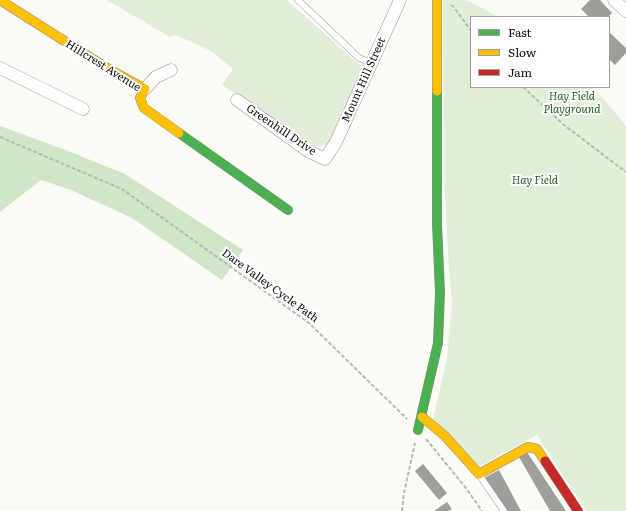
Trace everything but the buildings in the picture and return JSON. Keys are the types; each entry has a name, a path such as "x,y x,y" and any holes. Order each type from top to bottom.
{"street":[{"name":"Hillcrest Avenue","path":"0,0 107,68 144,89 140,98 144,108 288,210"},
{"name":"Mount Hill Street","path":"325,159 336,142 400,0"},
{"path":"418,430 438,343 440,292 437,224 437,0"},
{"path":"614,0 626,11"},
{"path":"0,68 83,109"},
{"path":"144,89 156,77 171,70"},
{"name":"Greenhill Drive","path":"237,100 308,151 325,159"},
{"path":"422,417 445,436 479,474 528,447 537,449 578,511"}],"lane":[{"path":"298,0 359,58 371,63"},
{"path":"479,474 504,511"}],"path":[{"path":"450,4 454,7 470,30"},
{"path":"524,88 564,125 626,172"},
{"name":"Dare Valley Cycle Path","path":"0,137 122,189 309,324 418,430 466,488 482,511"},
{"path":"402,511 404,493 418,430"}],"green space":[{"path":"107,0 287,0 365,70 329,145 313,147 222,85 233,69 211,51 176,35 170,37"},
{"name":"Hay Field","path":"467,0 496,16 470,16 470,88 591,88 602,97 626,126 626,511 586,511 537,435 478,467 433,419 447,358 452,301 444,176 443,1"},
{"path":"0,126 125,174 243,250 222,280 132,218 71,190 41,180 0,212"}],"traffic: fast":[{"path":"418,430 438,343 440,292 437,224 437,91"},
{"path":"179,133 288,210"}],"traffic: slow":[{"path":"0,0 107,68 145,89 140,98 144,108 179,133"},
{"path":"437,0 437,91"},
{"path":"422,417 445,436 479,474 528,447 537,449 545,461"}],"traffic: jam":[{"path":"545,461 578,511"}],"park label":[{"name":"Hay Field Playground","path":"572,103"}]}
